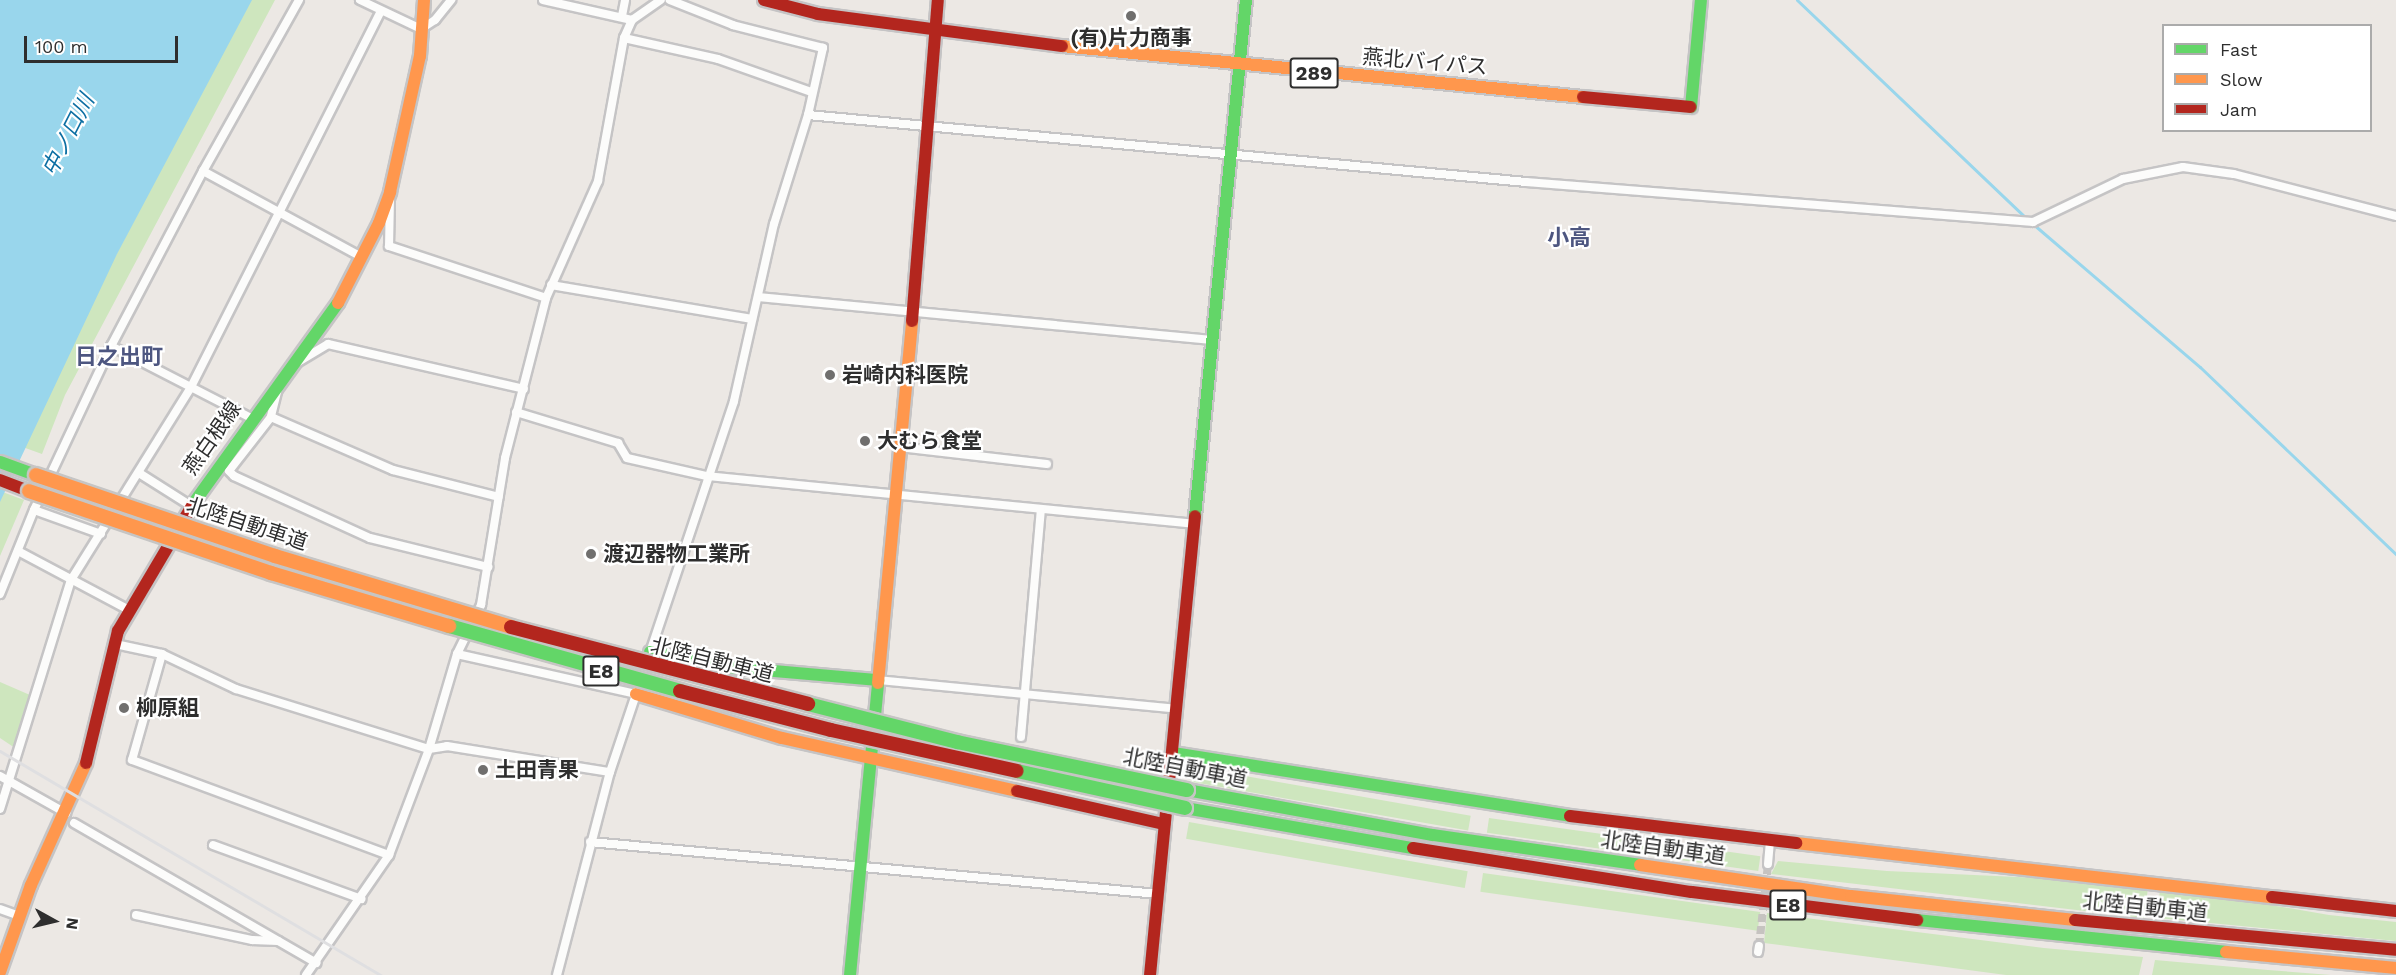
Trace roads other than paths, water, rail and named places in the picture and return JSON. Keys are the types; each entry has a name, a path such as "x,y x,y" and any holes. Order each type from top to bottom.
{"main road":[{"name":"燕白根線","path":"1,973 19,916 70,818 96,735 115,644 129,610 190,506 251,418 334,310 363,258 390,192 420,56 424,0"},
{"name":"燕北バイパス","path":"764,0 818,14 938,32 1239,66 1691,106 1701,0"},
{"path":"850,975 930,128 938,32 938,0"},
{"path":"1150,975 1246,0"},
{"name":"北陸自動車道","path":"0,462 275,556 558,641 935,737 1187,790 1456,838 1851,896 2172,931 2396,951"},
{"name":"北陸自動車道","path":"0,480 271,573 551,657 831,730 1185,808 1427,852 1704,894 2000,931 2396,968"},
{"path":"650,651 709,665 878,680"},
{"path":"636,694 782,738 1164,824"},
{"path":"1173,753 1470,802 1770,842 2396,911"}],"street":[{"path":"0,594 34,510 111,346 203,171 299,0"},
{"path":"360,0 421,29 435,20 451,0"},
{"path":"543,0 622,16 633,21"},
{"path":"622,16 625,0"},
{"path":"306,975 361,899 388,855 429,749 457,654 481,605 516,412 524,389 546,298 598,181 624,38 633,21 661,0"},
{"path":"557,975 610,772 707,476 734,401 774,224 808,115 811,92 823,48 733,25 670,0"},
{"path":"0,809 71,580 190,387 381,11"},
{"path":"624,38 718,59 811,92"},
{"path":"808,115 1230,155 2033,222 2123,179 2183,167 2234,174 2396,216"},
{"path":"203,171 363,258"},
{"path":"390,192 390,246 546,298"},
{"path":"551,285 752,319"},
{"path":"758,297 1212,340"},
{"path":"293,366 328,344 524,389"},
{"path":"111,346 251,418"},
{"path":"279,383 271,417 229,471 234,476 370,538 488,567"},
{"path":"516,412 618,443 627,458 707,476 1195,524"},
{"path":"271,417 393,470 499,497"},
{"path":"899,447 1047,464"},
{"path":"139,473 190,506"},
{"path":"34,510 101,534"},
{"path":"1021,737 1041,510"},
{"path":"18,551 129,610"},
{"path":"115,644 162,654 236,688 429,749 447,746 610,772"},
{"path":"162,654 132,760 388,855"},
{"path":"457,654 636,694"},
{"path":"878,680 1177,709"},
{"path":"0,776 316,963"},
{"path":"590,842 1158,894"},
{"path":"1768,864 1770,842"},
{"path":"213,845 361,899"},
{"path":"0,909 19,916"},
{"path":"136,915 252,940 279,941"}],"water":[{"name":"中ノ口川","path":"0,0 252,0 117,254 0,502"}],"waterway":[{"path":"1797,0 2026,218"},
{"path":"2033,224 2200,367 2396,554"}],"tunnel":[{"path":"1759,946 1768,864"}],"railway":[{"path":"0,751 381,975"}],"place":[{"name":"(有)片力商事","path":"1131,16"},
{"name":"岩崎内科医院","path":"830,375"},
{"name":"大むら食堂","path":"865,441"},
{"name":"渡辺器物工業所","path":"591,554"},
{"name":"柳原組","path":"124,708"},
{"name":"土田青果","path":"483,770"}],"district":[{"name":"小高","path":"1569,238"},
{"name":"日之出町","path":"119,357"}]}
